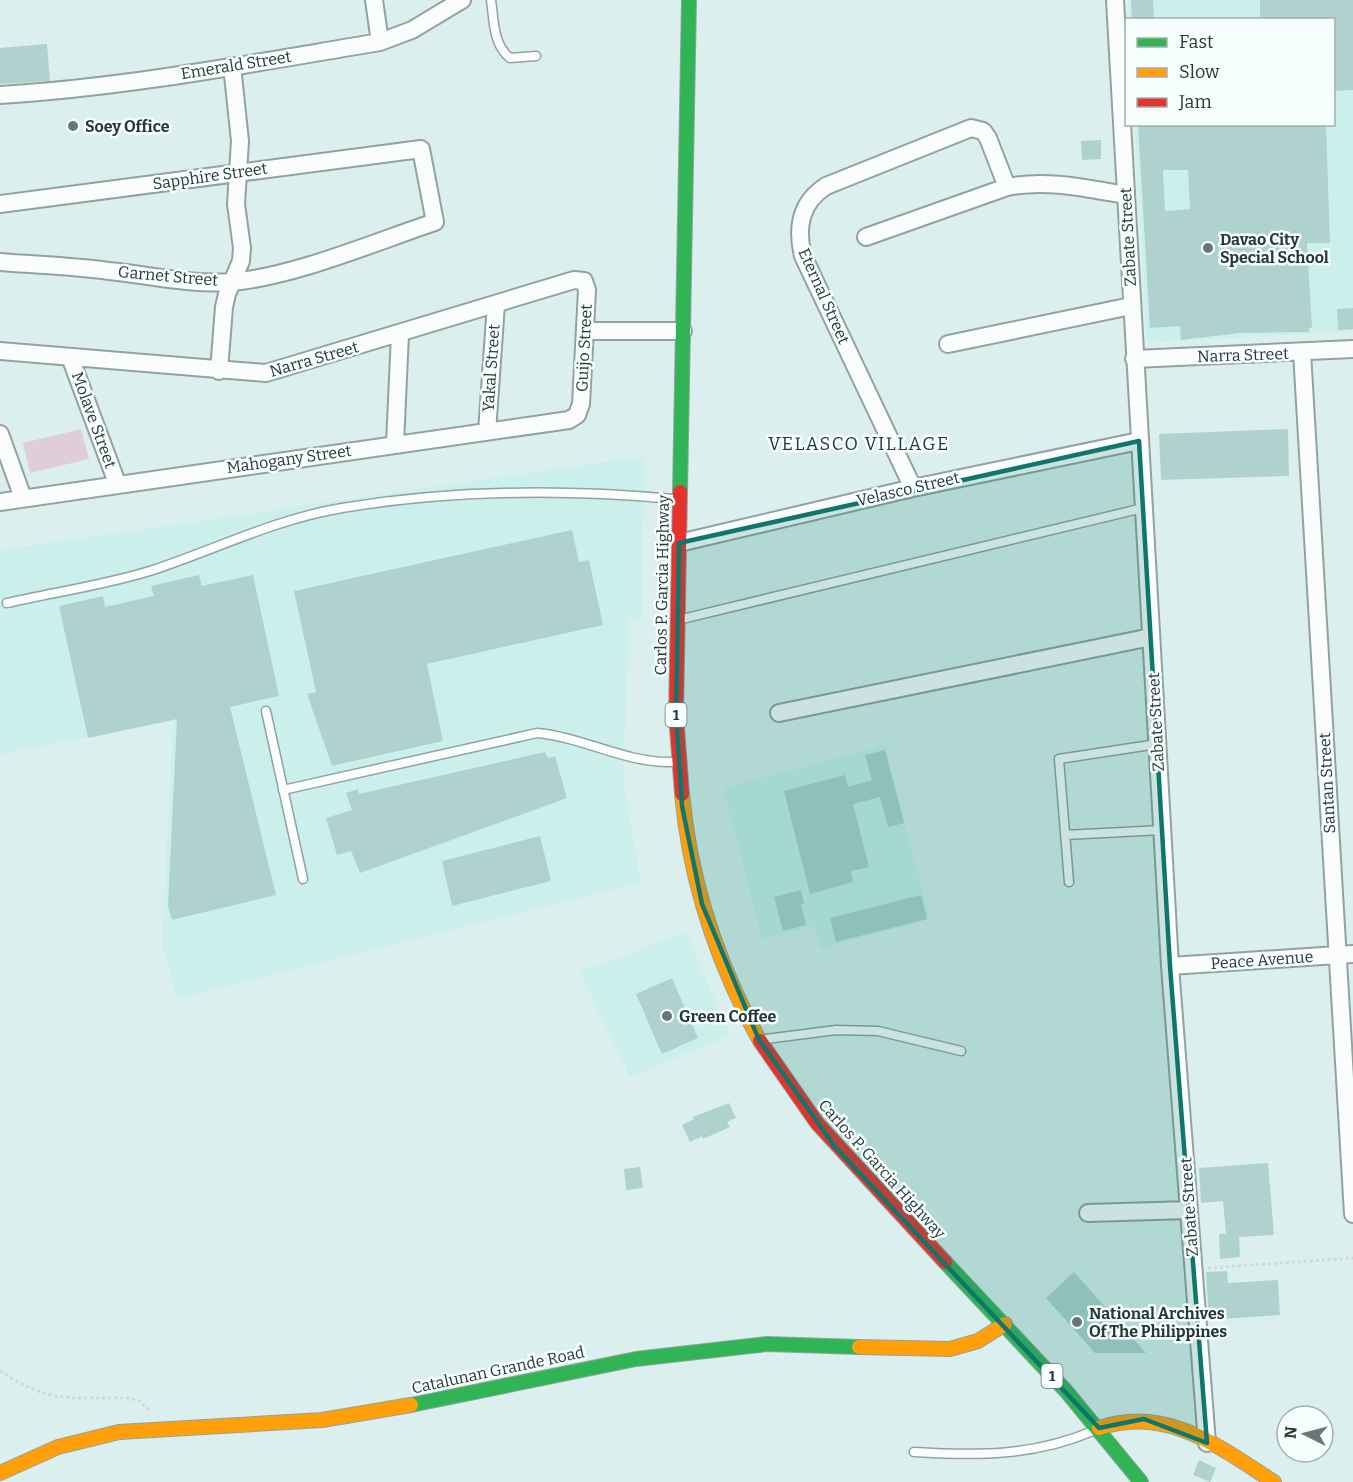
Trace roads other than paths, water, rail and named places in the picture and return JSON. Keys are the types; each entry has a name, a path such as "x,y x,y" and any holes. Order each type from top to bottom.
{"main road":[{"name":"Carlos P. Garcia Highway","path":"689,0 677,620 678,762 691,858 702,904 718,953 759,1040 780,1074 835,1147 1005,1324 1099,1428 1141,1482"},
{"name":"Catalunan Grande Road","path":"0,1473 53,1448 87,1437 157,1428 331,1419 399,1408 636,1359 767,1344 950,1349 978,1341 1005,1324"},
{"path":"1099,1428 1122,1421 1144,1419 1174,1427 1207,1443 1274,1482"}],"street":[{"path":"374,0 380,42"},
{"name":"Emerald Street","path":"0,95 76,90 380,42 412,30 462,0"},
{"name":"Zabate Street","path":"1115,0 1170,966 1207,1443"},
{"path":"219,371 225,307 232,282 242,261 236,204 240,141 232,66"},
{"name":"Eternal Street","path":"913,488 803,256 799,228 801,215 807,203 826,186 971,128 983,131 988,138 1007,187"},
{"name":"Sapphire Street","path":"0,204 421,149 435,222"},
{"path":"866,237 1007,187 1045,182 1125,195"},
{"name":"Garnet Street","path":"0,262 106,270 198,282 232,282 258,278 333,256 435,222"},
{"name":"Narra Street","path":"0,351 253,374 281,370 574,280 584,281"},
{"name":"Guijo Street","path":"577,415 582,404 587,290 584,281"},
{"name":"Yakal Street","path":"487,432 496,304"},
{"path":"948,344 1131,306"},
{"path":"585,331 684,331"},
{"path":"395,444 400,334"},
{"name":"Narra Street","path":"1134,359 1353,349"},
{"name":"Santan Street","path":"1302,352 1345,954 1353,1214"},
{"name":"Molave Street","path":"70,357 117,483"},
{"name":"Mahogany Street","path":"0,502 117,483 563,421 577,415"},
{"path":"0,434 23,498"},
{"name":"Velasco Street","path":"679,543 913,488 1139,441"},
{"path":"779,713 1151,637"},
{"name":"Peace Avenue","path":"1170,966 1345,954"},
{"path":"1088,1213 1190,1210"}],"lane":[{"path":"490,0 496,36 502,52 510,58 536,56"},
{"path":"7,603 151,570 260,529 341,508 438,497 540,493 680,500"},
{"path":"677,620 1143,508"},
{"path":"266,711 303,879"},
{"path":"283,790 537,733 569,738 650,762 678,762"},
{"path":"1069,882 1059,759 1157,744"},
{"path":"1065,835 1162,830"},
{"path":"759,1040 836,1030 878,1031 960,1052"},
{"path":"915,1452 968,1456 1018,1453 1059,1444 1099,1428"}],"place":[{"name":"Soey Office","path":"73,126"},
{"name":"Davao City Special School","path":"1208,248"},
{"name":"Green Coffee","path":"667,1016"},
{"name":"National Archives Of The Philippines","path":"1077,1322"}],"district":[{"name":"VELASCO VILLAGE","path":"859,444"}]}
